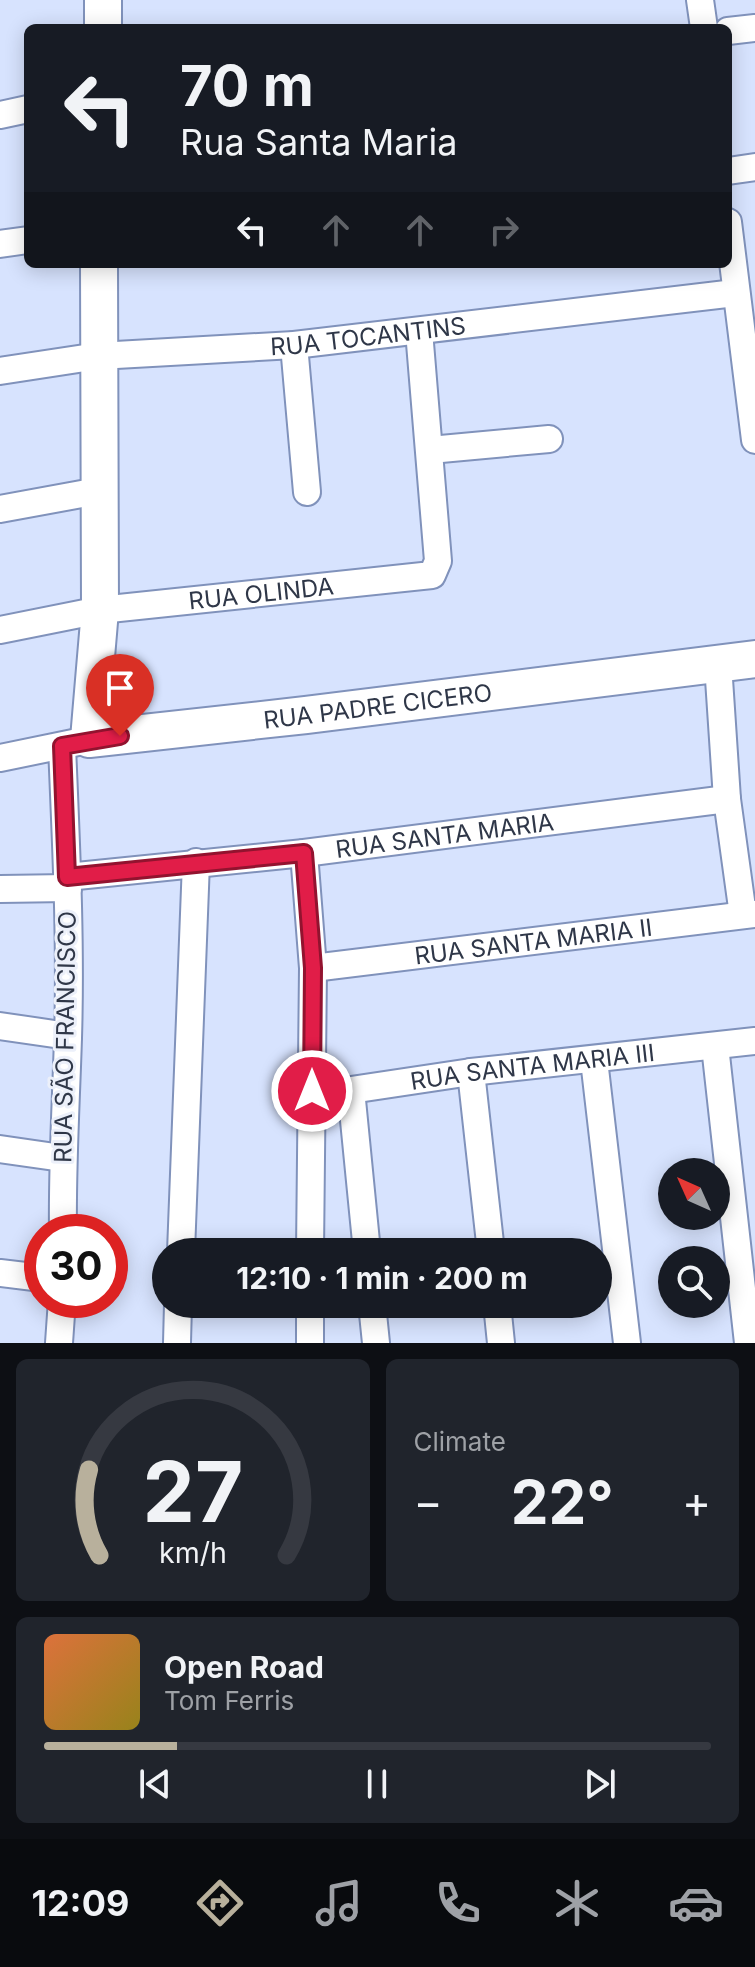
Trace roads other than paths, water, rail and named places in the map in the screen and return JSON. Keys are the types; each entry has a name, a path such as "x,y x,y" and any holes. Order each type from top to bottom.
{"street":[{"path":"103,0 103,24"},
{"path":"700,0 703,24"},
{"path":"732,31 755,28"},
{"path":"0,115 24,110"},
{"path":"732,170 755,167"},
{"path":"0,244 24,241"},
{"path":"732,263 755,440"},
{"name":"RUA SÃO FRANCISCO","path":"63,1214 62,1158 68,1036 68,883 76,742 100,610 99,268"},
{"name":"RUA TOCANTINS","path":"0,371 98,356 294,345 735,293"},
{"path":"419,331 430,450 549,439"},
{"path":"294,345 307,492"},
{"name":"RUA OLINDA","path":"0,630 100,610 425,578 435,571 438,561 430,450"},
{"path":"0,509 98,491"},
{"name":"RUA PADRE CICERO","path":"0,758 76,742 755,659"},
{"path":"718,664 727,799 749,915"},
{"name":"RUA SANTA MARIA","path":"0,889 68,883 196,862 304,853 727,799"},
{"path":"304,853 313,968 310,1238"},
{"path":"182,1238 196,862"},
{"name":"RUA SANTA MARIA II","path":"313,968 749,915"},
{"path":"0,1026 68,1036"},
{"name":"RUA SANTA MARIA III","path":"312,1091 351,1090 471,1072 755,1041"},
{"path":"715,1046 748,1343"},
{"path":"594,1060 627,1343"},
{"path":"471,1072 489,1238"},
{"path":"351,1090 366,1238"},
{"path":"0,1149 62,1158"},
{"path":"0,1273 24,1276"},
{"path":"59,1343 61,1318"},
{"path":"177,1343 178,1318"},
{"path":"310,1318 310,1343"},
{"path":"373,1318 376,1343"},
{"path":"498,1318 501,1343"}]}
